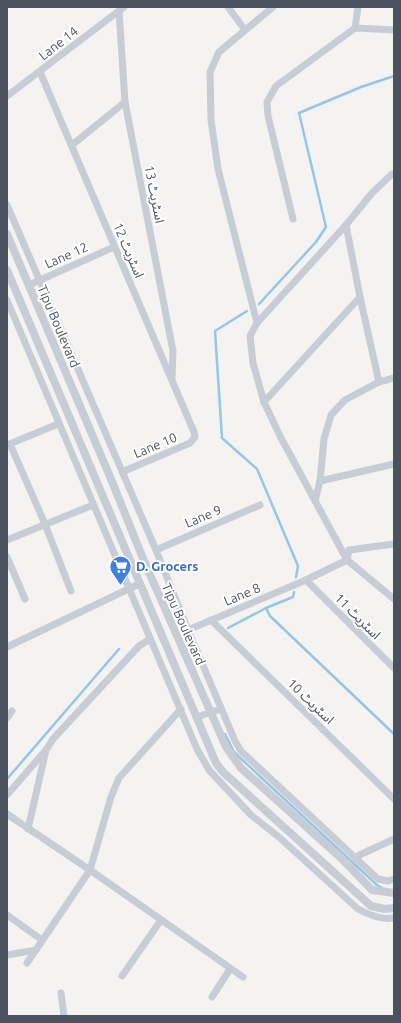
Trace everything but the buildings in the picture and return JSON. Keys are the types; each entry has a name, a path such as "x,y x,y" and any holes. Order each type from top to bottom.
{"street":[{"path":"228,7 245,30"},
{"path":"257,322 218,169 211,120 210,72 219,52 272,7"},
{"path":"355,28 358,7"},
{"name":"Lane 14","path":"7,96 122,9"},
{"name":"اسٹریٹ 13","path":"122,9 125,102 173,351 172,380"},
{"path":"293,219 268,116 267,102 276,86 355,28 394,30"},
{"name":"اسٹریٹ 12","path":"40,72 195,437"},
{"path":"72,145 125,102"},
{"path":"394,174 392,174 372,193 346,225 257,322 250,336 253,363 264,402 347,560 394,599"},
{"path":"7,205 156,550 235,741 241,750 378,879 394,879"},
{"path":"346,225 379,382"},
{"name":"Tipu Boulevard","path":"7,234 111,479 147,568 226,747 241,768 342,859 372,890 394,893"},
{"name":"Lane 12","path":"29,285 114,247"},
{"name":"Tipu Boulevard","path":"7,270 216,763 223,772 371,906 385,909 394,908"},
{"path":"264,402 360,297"},
{"path":"7,300 58,424 181,709 197,750 209,770 251,815 280,838 358,909 369,915 384,919 394,918"},
{"path":"315,501 320,481 324,439 331,415 345,400 379,382 394,378"},
{"path":"61,397 74,393"},
{"path":"58,424 8,445 45,524 71,592"},
{"name":"Lane 10","path":"122,472 190,443 195,437"},
{"path":"320,481 394,464"},
{"path":"7,540 93,505"},
{"name":"Lane 9","path":"156,550 260,505"},
{"name":"Lane 8","path":"188,630 306,580 347,560 349,550 394,544"},
{"path":"7,558 25,599"},
{"name":"اسٹریٹ 11","path":"306,580 394,668"},
{"path":"7,647 140,584"},
{"name":"اسٹریٹ 10","path":"211,620 394,799"},
{"path":"7,795 46,750 53,739 139,646 150,639"},
{"path":"27,963 90,870 111,796 118,778 181,709"},
{"path":"197,718 221,709"},
{"path":"7,718 12,711"},
{"path":"28,830 46,750"},
{"path":"7,814 28,830 90,870 243,978"},
{"path":"355,857 394,839"},
{"path":"7,915 42,940"},
{"path":"122,976 161,920"},
{"path":"7,955 36,950"},
{"path":"212,997 230,969"},
{"path":"61,993 64,1016"}],"waterway":[{"path":"259,304 316,242 326,227 299,113 361,87 394,76"},
{"path":"247,311 215,331 222,438 257,469 298,566 296,577"},
{"path":"228,628 266,608 293,597 294,592"},
{"path":"266,608 270,616 394,734"},
{"path":"7,779 119,649"},
{"path":"225,734 234,752 382,888"}],"place":[{"name":"D. Grocers","path":"120,586"}]}
